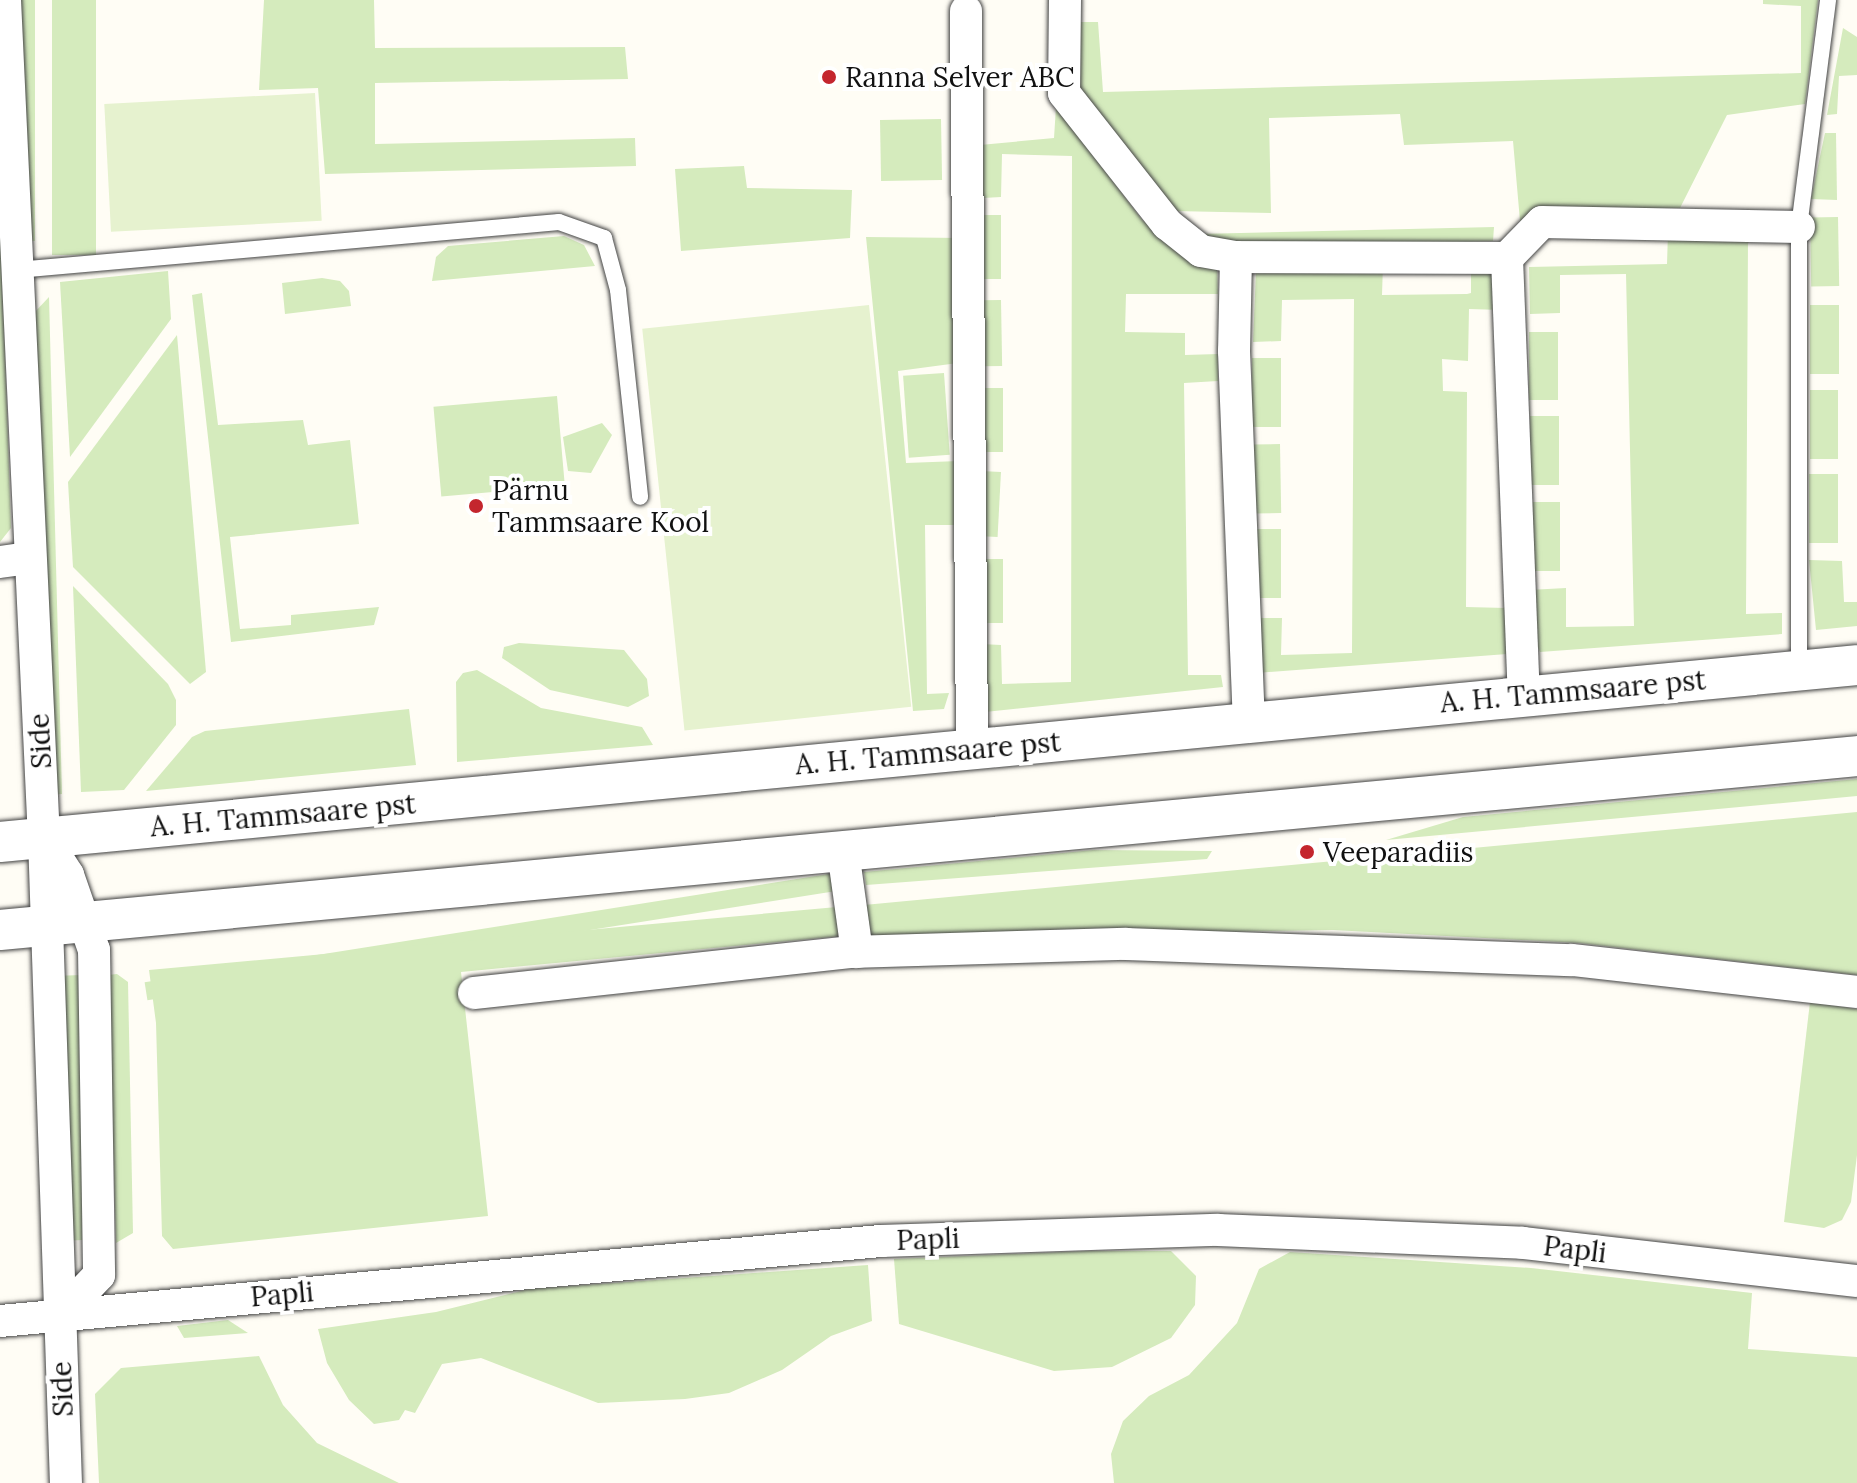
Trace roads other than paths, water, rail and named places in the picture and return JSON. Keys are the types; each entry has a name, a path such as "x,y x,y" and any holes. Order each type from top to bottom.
{"street":[{"name":"Side","path":"5,0 17,270 15,560 44,838 43,925 66,1483"},
{"path":"1065,0 1064,93 1073,109 1167,224 1201,251 1236,257 1507,258 1542,222 1799,227"},
{"path":"966,11 972,749"},
{"path":"1236,257 1234,351 1249,723"},
{"path":"1507,258 1524,696"},
{"name":"A. H. Tammsaare pst","path":"0,842 1857,665"},
{"path":"0,930 1857,756"},
{"path":"44,838 87,920 94,950 99,1275 60,1316"},
{"path":"843,851 857,952"},
{"path":"474,993 857,952 1126,944 1572,960 1857,992"},
{"name":"Papli","path":"0,1321 881,1241 1218,1230 1523,1243 1857,1281"}],"lane":[{"path":"1799,670 1799,227 1828,0"},
{"path":"17,270 559,222 604,238 618,290 640,497"}],"place":[{"name":"Ranna Selver ABC","path":"829,77"},
{"name":"Pärnu Tammsaare Kool","path":"476,506"},
{"name":"Veeparadiis","path":"1307,852"}]}
